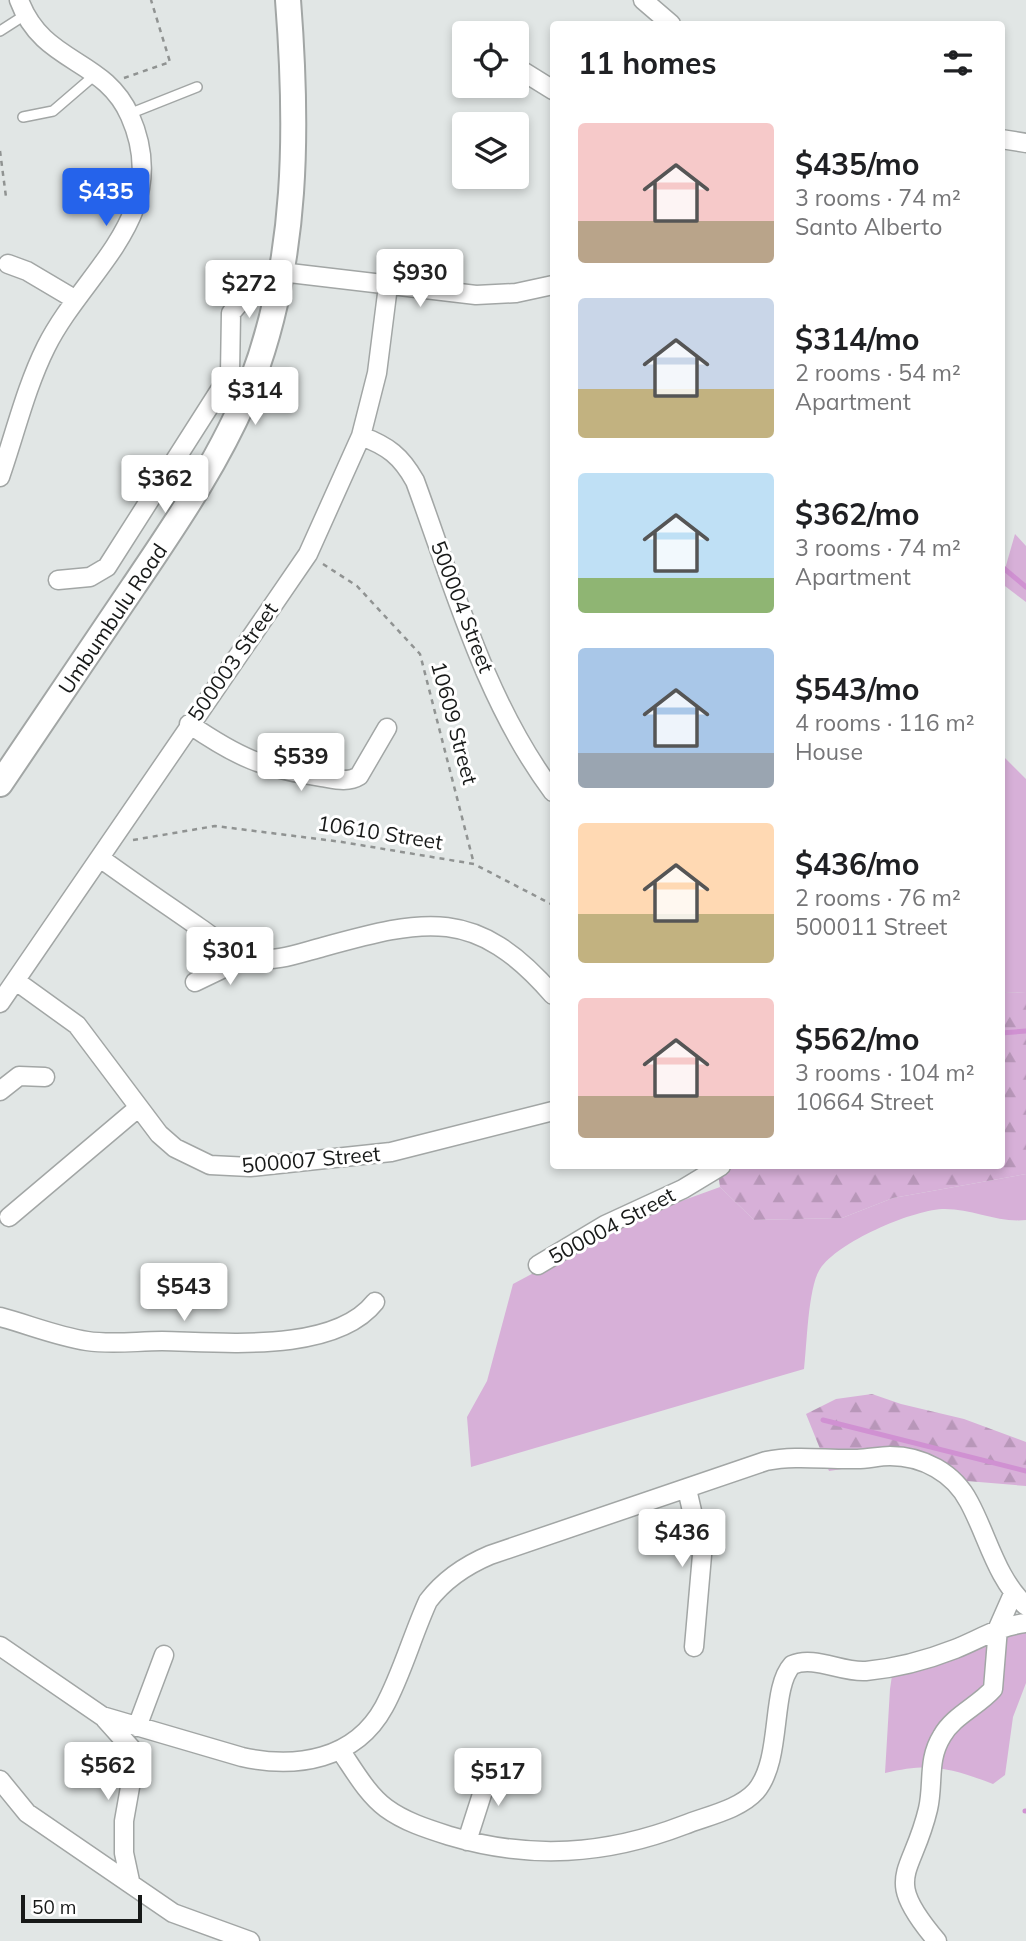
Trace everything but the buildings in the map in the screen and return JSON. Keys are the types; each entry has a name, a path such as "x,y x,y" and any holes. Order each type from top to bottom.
{"main road":[{"name":"Umbumbulu Road","path":"0,784 160,549 209,469 241,378 270,323 290,216 295,129 288,0"}],"street":[{"path":"642,0 667,21"},
{"path":"0,477 46,347 76,300 122,239 138,199 141,158 129,114 102,79 44,41 22,8"},
{"path":"529,75 550,88"},
{"path":"1005,140 1026,143"},
{"path":"8,264 27,271 76,300"},
{"path":"58,580 90,578 107,567 241,378 231,313 248,292 281,272 475,295 516,293 550,286"},
{"name":"500003 Street","path":"0,1003 308,554 361,436 377,373 388,286"},
{"name":"500004 Street","path":"361,436 388,447 405,463 415,481 493,689 523,748 550,788"},
{"path":"189,724 251,762 284,772 342,780 359,776 387,728"},
{"path":"104,851 238,953 248,957 274,958 401,927 442,925 475,934 500,948 550,992"},
{"path":"195,982 220,970 238,953"},
{"name":"500007 Street","path":"16,981 77,1026 159,1134 191,1157 210,1165 239,1167 391,1152 550,1112"},
{"path":"0,1091 19,1076 45,1077"},
{"path":"9,1217 138,1108"},
{"name":"500004 Street","path":"538,1265 605,1225 683,1189 716,1169"},
{"path":"0,1317 41,1332 92,1342 281,1342 337,1326 365,1313 375,1302"},
{"path":"102,1716 265,1762 300,1763 340,1750 367,1729 383,1710 428,1601 450,1577 489,1555 766,1461 799,1457 858,1460 890,1456 935,1466 953,1478 969,1501 1020,1600 999,1628 993,1689 942,1734 930,1760 928,1807 905,1868 907,1899 916,1917 937,1941"},
{"path":"687,1489 702,1555 694,1647"},
{"path":"340,1750 386,1808 404,1819 467,1841 510,1850 577,1852 636,1842 744,1801 761,1784 775,1739 783,1681 792,1665 808,1662 846,1671 894,1667 958,1648 999,1628 1026,1623"},
{"path":"0,1646 102,1716 131,1748 135,1759 124,1821 124,1853 130,1881"},
{"path":"137,1727 164,1655"},
{"path":"467,1841 492,1763"},
{"path":"0,1780 27,1813 130,1881 173,1913 250,1941"}],"lane":[{"path":"0,31 22,8"},
{"path":"23,117 53,111 102,79"},
{"path":"129,114 197,87"}],"path":[{"path":"102,79 170,62 152,0"},
{"path":"0,151 6,197"},
{"name":"10609 Street","path":"308,554 357,586 420,654 474,864"},
{"name":"10610 Street","path":"104,851 215,826 474,864 550,903"}],"green space":[{"path":"1015,534 1026,546 1026,602 1005,586 1005,569"},
{"path":"1005,758 1026,779 1026,993 1005,992"},
{"path":"1005,992 1026,993 1026,1174 893,1198 842,1218 754,1220 720,1187 717,1169 1005,1169"},
{"path":"1026,1174 1026,1220 1005,1219 953,1209 928,1211 876,1230 829,1259 820,1269 813,1289 804,1369 471,1467 467,1417 487,1381 513,1284 640,1216 720,1187 754,1220 842,1218 893,1198"},
{"path":"872,1394 964,1419 1026,1442 1026,1486 967,1481 894,1461 829,1471 806,1414 836,1399"},
{"path":"1026,1619 1026,1683 1013,1717 1005,1775 993,1784 940,1768 915,1768 885,1773 894,1662"}],"waterway":[{"path":"1005,569 1026,587"},
{"path":"1005,1033 1026,1031"},
{"path":"823,1420 1026,1471"}]}
